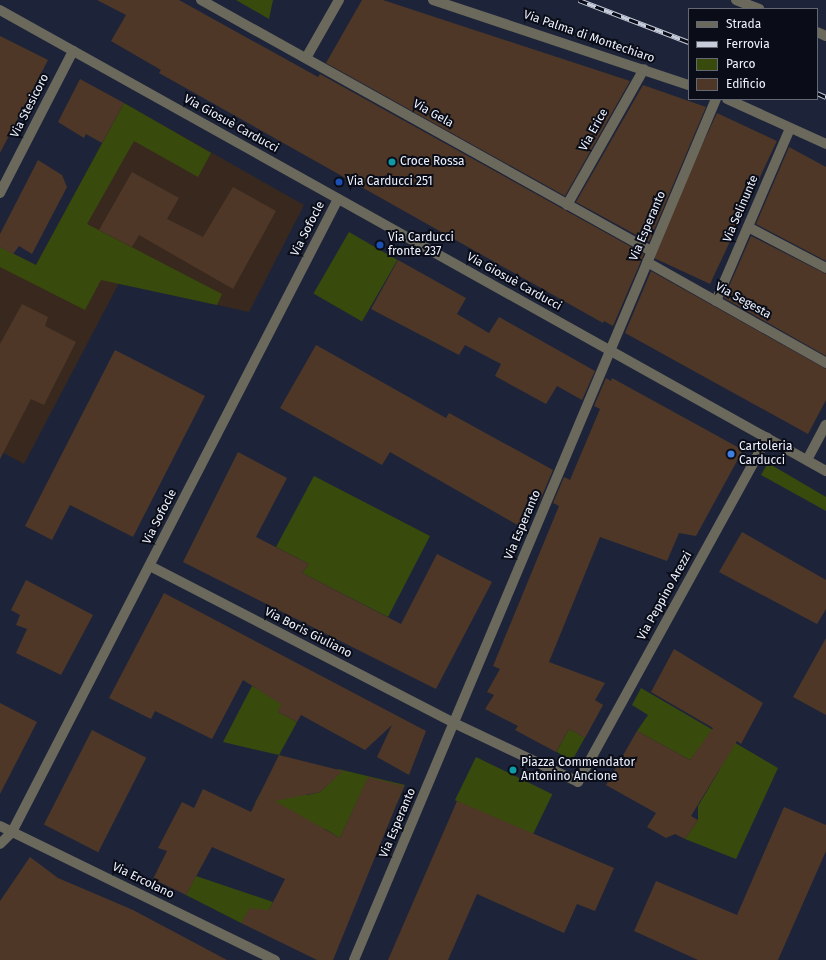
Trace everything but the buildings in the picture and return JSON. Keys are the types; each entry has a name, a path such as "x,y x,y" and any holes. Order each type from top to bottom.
{"street":[{"name":"Via Gela","path":"201,0 651,251"},
{"path":"306,58 340,0"},
{"name":"Via Palma di Montechiaro","path":"434,0 688,85"},
{"path":"736,0 756,8"},
{"name":"Via Giosuè Carducci","path":"0,10 826,471"},
{"name":"Via Stesicoro","path":"0,193 73,51"},
{"name":"Via Erice","path":"567,204 644,69"},
{"name":"Via Esperanto","path":"354,960 716,100"},
{"path":"728,100 826,144"},
{"name":"Via Selinunte","path":"716,301 790,128"},
{"name":"Via Sofocle","path":"0,844 12,832 338,199"},
{"path":"748,227 826,268"},
{"name":"Via Segesta","path":"647,262 826,363"},
{"path":"807,460 826,425"},
{"name":"Via Peppino Arezzi","path":"454,723 578,782 767,438"},
{"name":"Via Boris Giuliano","path":"150,566 454,723"},
{"name":"Via Ercolano","path":"0,826 275,960"}],"shaded area":[{"path":"124,103 304,205 249,312 119,283 24,464 0,451 0,247 36,265"}],"green space":[{"path":"236,0 273,0 269,19"},
{"path":"124,103 211,153 198,177 134,141 87,224 222,294 217,305 101,280 85,310 0,267 0,247 36,265"},
{"path":"349,232 397,260 362,321 314,293"},
{"path":"768,463 826,497 826,511 761,475"},
{"path":"314,476 430,536 388,617 302,573 309,564 276,547"},
{"path":"252,686 283,702 278,712 297,722 279,755 223,742"},
{"path":"641,688 778,768 736,859 685,839 698,820 698,806 720,769 697,751 690,760 637,731 648,715 632,705"},
{"path":"569,729 585,738 572,760 556,752"},
{"path":"476,757 552,794 531,837 455,800"},
{"path":"338,769 405,785 397,803 379,794 372,803 359,797 340,838 325,829 302,825 255,803 267,781 307,795 320,792 334,779"},
{"path":"196,876 273,902 269,910 241,923 186,895"}],"railway":[{"path":"579,0 688,42"},
{"path":"818,93 826,97"}],"place":[{"name":"Croce Rossa","path":"392,162"},
{"name":"Via Carducci 251","path":"339,182"},
{"name":"Via Carducci fronte 237","path":"380,245"},
{"name":"Cartoleria Carducci","path":"731,454"},
{"name":"Piazza Commendator Antonino Ancione","path":"513,770"}]}
